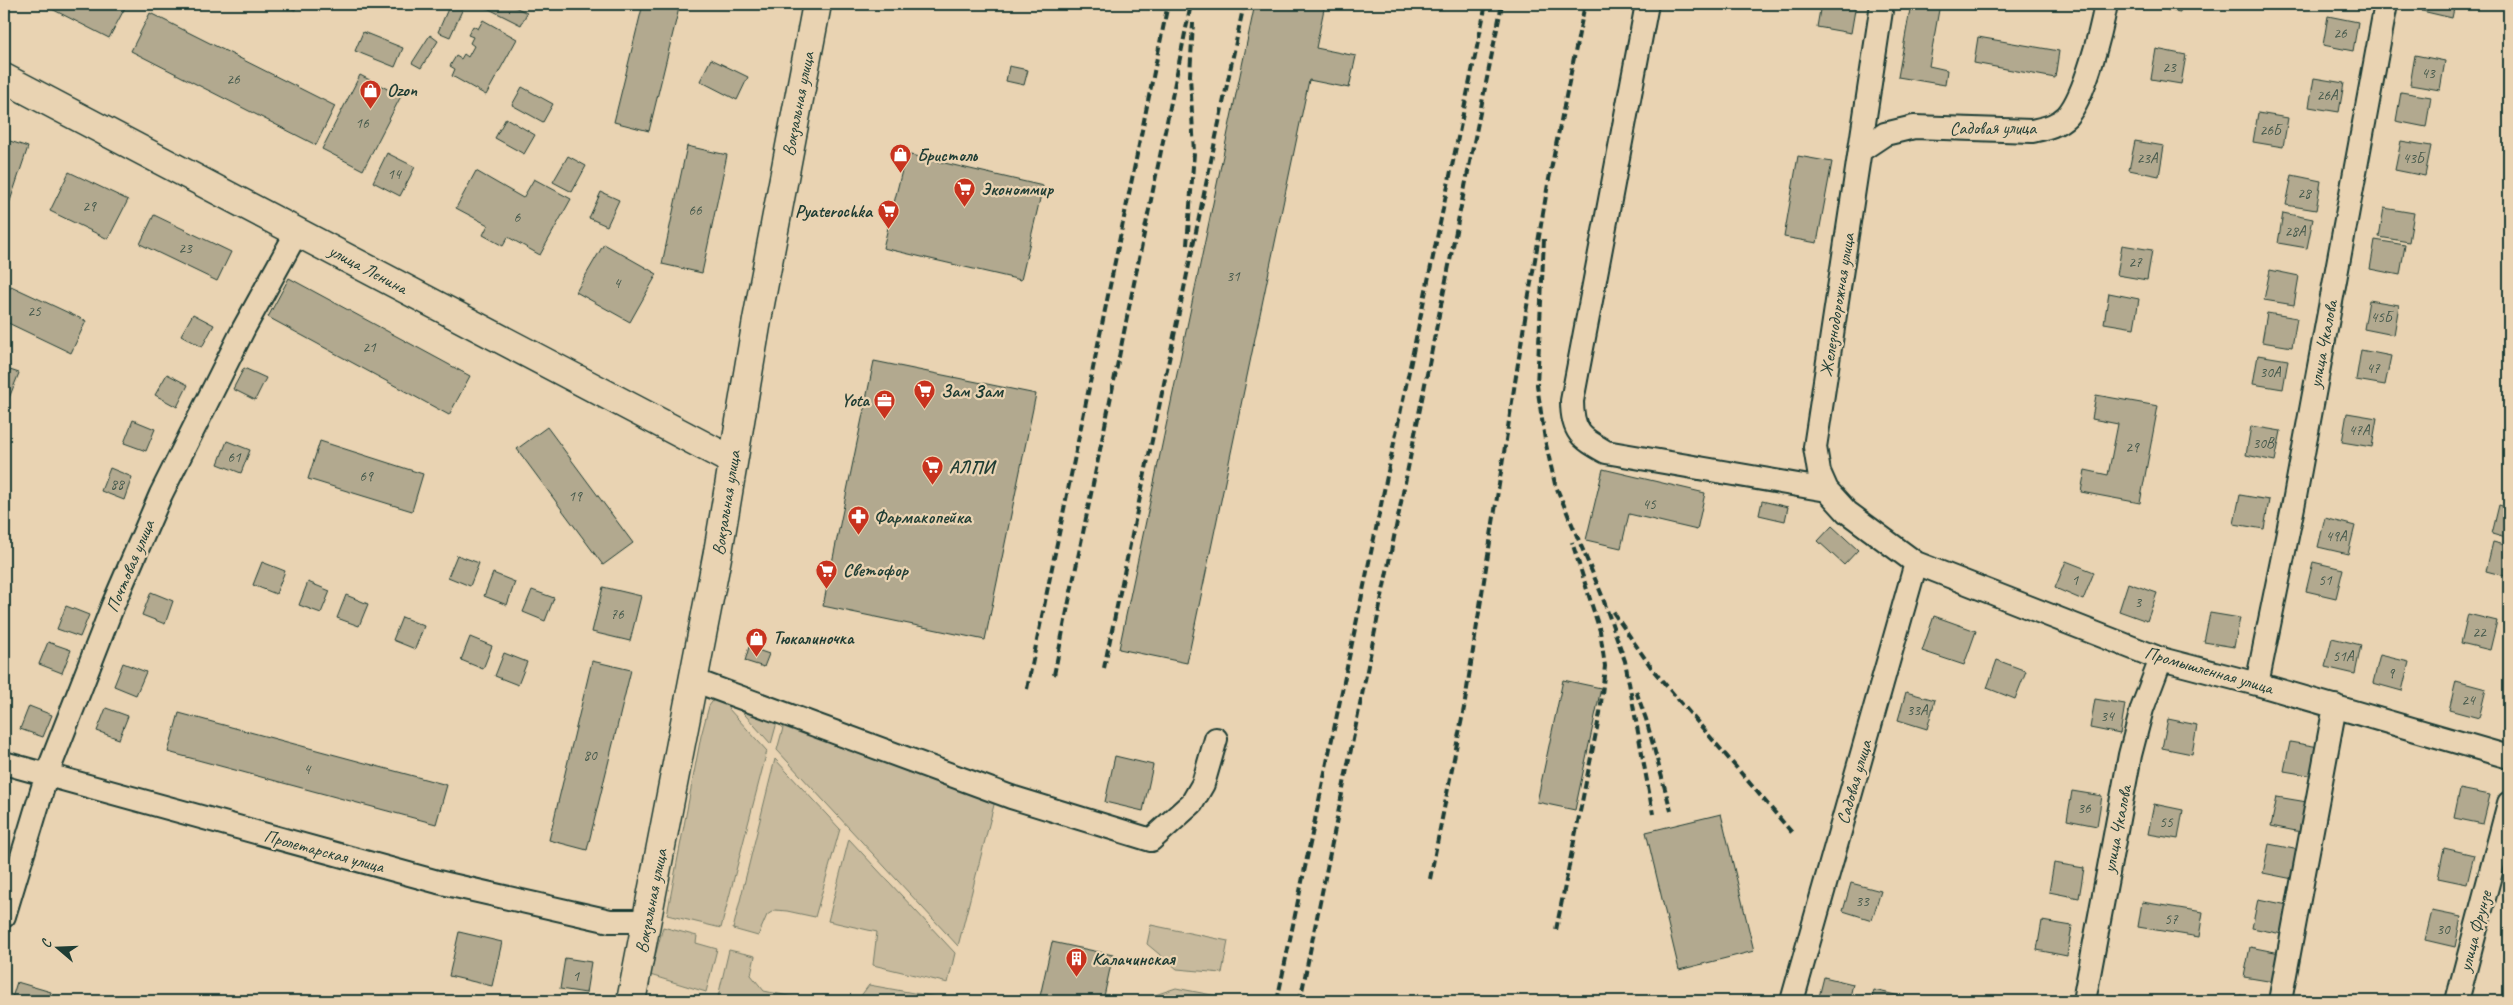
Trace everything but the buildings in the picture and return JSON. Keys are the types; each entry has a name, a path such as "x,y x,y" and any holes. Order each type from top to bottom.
{"main road":[{"name":"Вокзальная улица","path":"631,1001 718,552 817,4"},
{"name":"улица Ленина","path":"4,78 733,461"}],"street":[{"path":"1647,4 1572,401 1572,419 1582,438 1606,452 1827,490"},
{"name":"Железнодорожная улица","path":"1882,4 1815,447 1819,472 1827,490 1847,512 1916,563"},
{"name":"Садовая улица","path":"1861,150 1885,134 1914,127 2032,131 2051,127 2066,116 2078,98 2102,24 2106,4"},
{"name":"улица Чкалова","path":"2257,684 2294,502 2386,4"},
{"name":"Почтовая улица","path":"4,916 47,774 113,605 161,494 244,328 298,232"},
{"name":"Садовая улица","path":"1792,1001 1916,563"},
{"name":"Промышленная улица","path":"1916,563 2161,659 2257,684 2509,757"},
{"name":"улица Чкалова","path":"2084,1001 2130,755 2142,709 2161,659"},
{"path":"693,680 1011,796 1151,840 1192,803 1203,784 1216,739"},
{"path":"2280,1001 2335,706"},
{"name":"Пролетарская улица","path":"4,763 438,882 610,921 647,921"},
{"name":"улица Фрунзе","path":"2457,1001 2509,804"}],"shaded area":[{"path":"731,697 728,708 767,751 721,928 667,915 701,736 709,706 715,698"},
{"path":"737,706 779,715 771,744"},
{"path":"786,717 996,797 958,946 777,750"},
{"path":"775,759 840,829 815,917 775,910 767,915 758,936 733,929"},
{"path":"849,839 955,953 948,983 873,965 877,932 828,921"},
{"path":"1151,925 1228,941 1222,973 1177,969 1147,944"},
{"path":"663,927 697,936 696,943 717,949 706,992 650,975"},
{"path":"729,950 755,956 751,975 764,991 797,998 796,1001 717,1001"},
{"path":"869,985 947,999 946,1001 857,1001"},
{"path":"1176,988 1217,996 1216,1001 1137,1001"}],"railway":[{"path":"1027,689 1168,4"},
{"path":"1054,675 1191,4"},
{"path":"1104,668 1244,4"},
{"path":"1277,1001 1486,4"},
{"path":"1300,1001 1502,4"},
{"path":"1430,879 1464,708 1548,184 1585,4"},
{"path":"1187,245 1194,153 1190,75 1193,23"},
{"path":"1544,239 1537,385 1545,440 1555,484 1601,593 1625,661 1653,814"},
{"path":"1556,930 1600,713 1605,666 1600,631 1572,542"},
{"path":"1613,612 1653,670 1794,835"},
{"path":"1636,691 1646,719 1671,811"}],"place":[{"name":"Ozon","path":"371,109"},
{"name":"Бристоль","path":"901,174"},
{"name":"Экономмир","path":"965,208"},
{"name":"Pyaterochka","path":"888,230"},
{"name":"Зам Зам","path":"925,410"},
{"name":"Yota","path":"885,419"},
{"name":"АЛПИ","path":"933,486"},
{"name":"Фармакопейка","path":"858,536"},
{"name":"Светофор","path":"827,589"},
{"name":"Тюкалиночка","path":"757,657"},
{"name":"Калачинская","path":"1076,978"}]}
